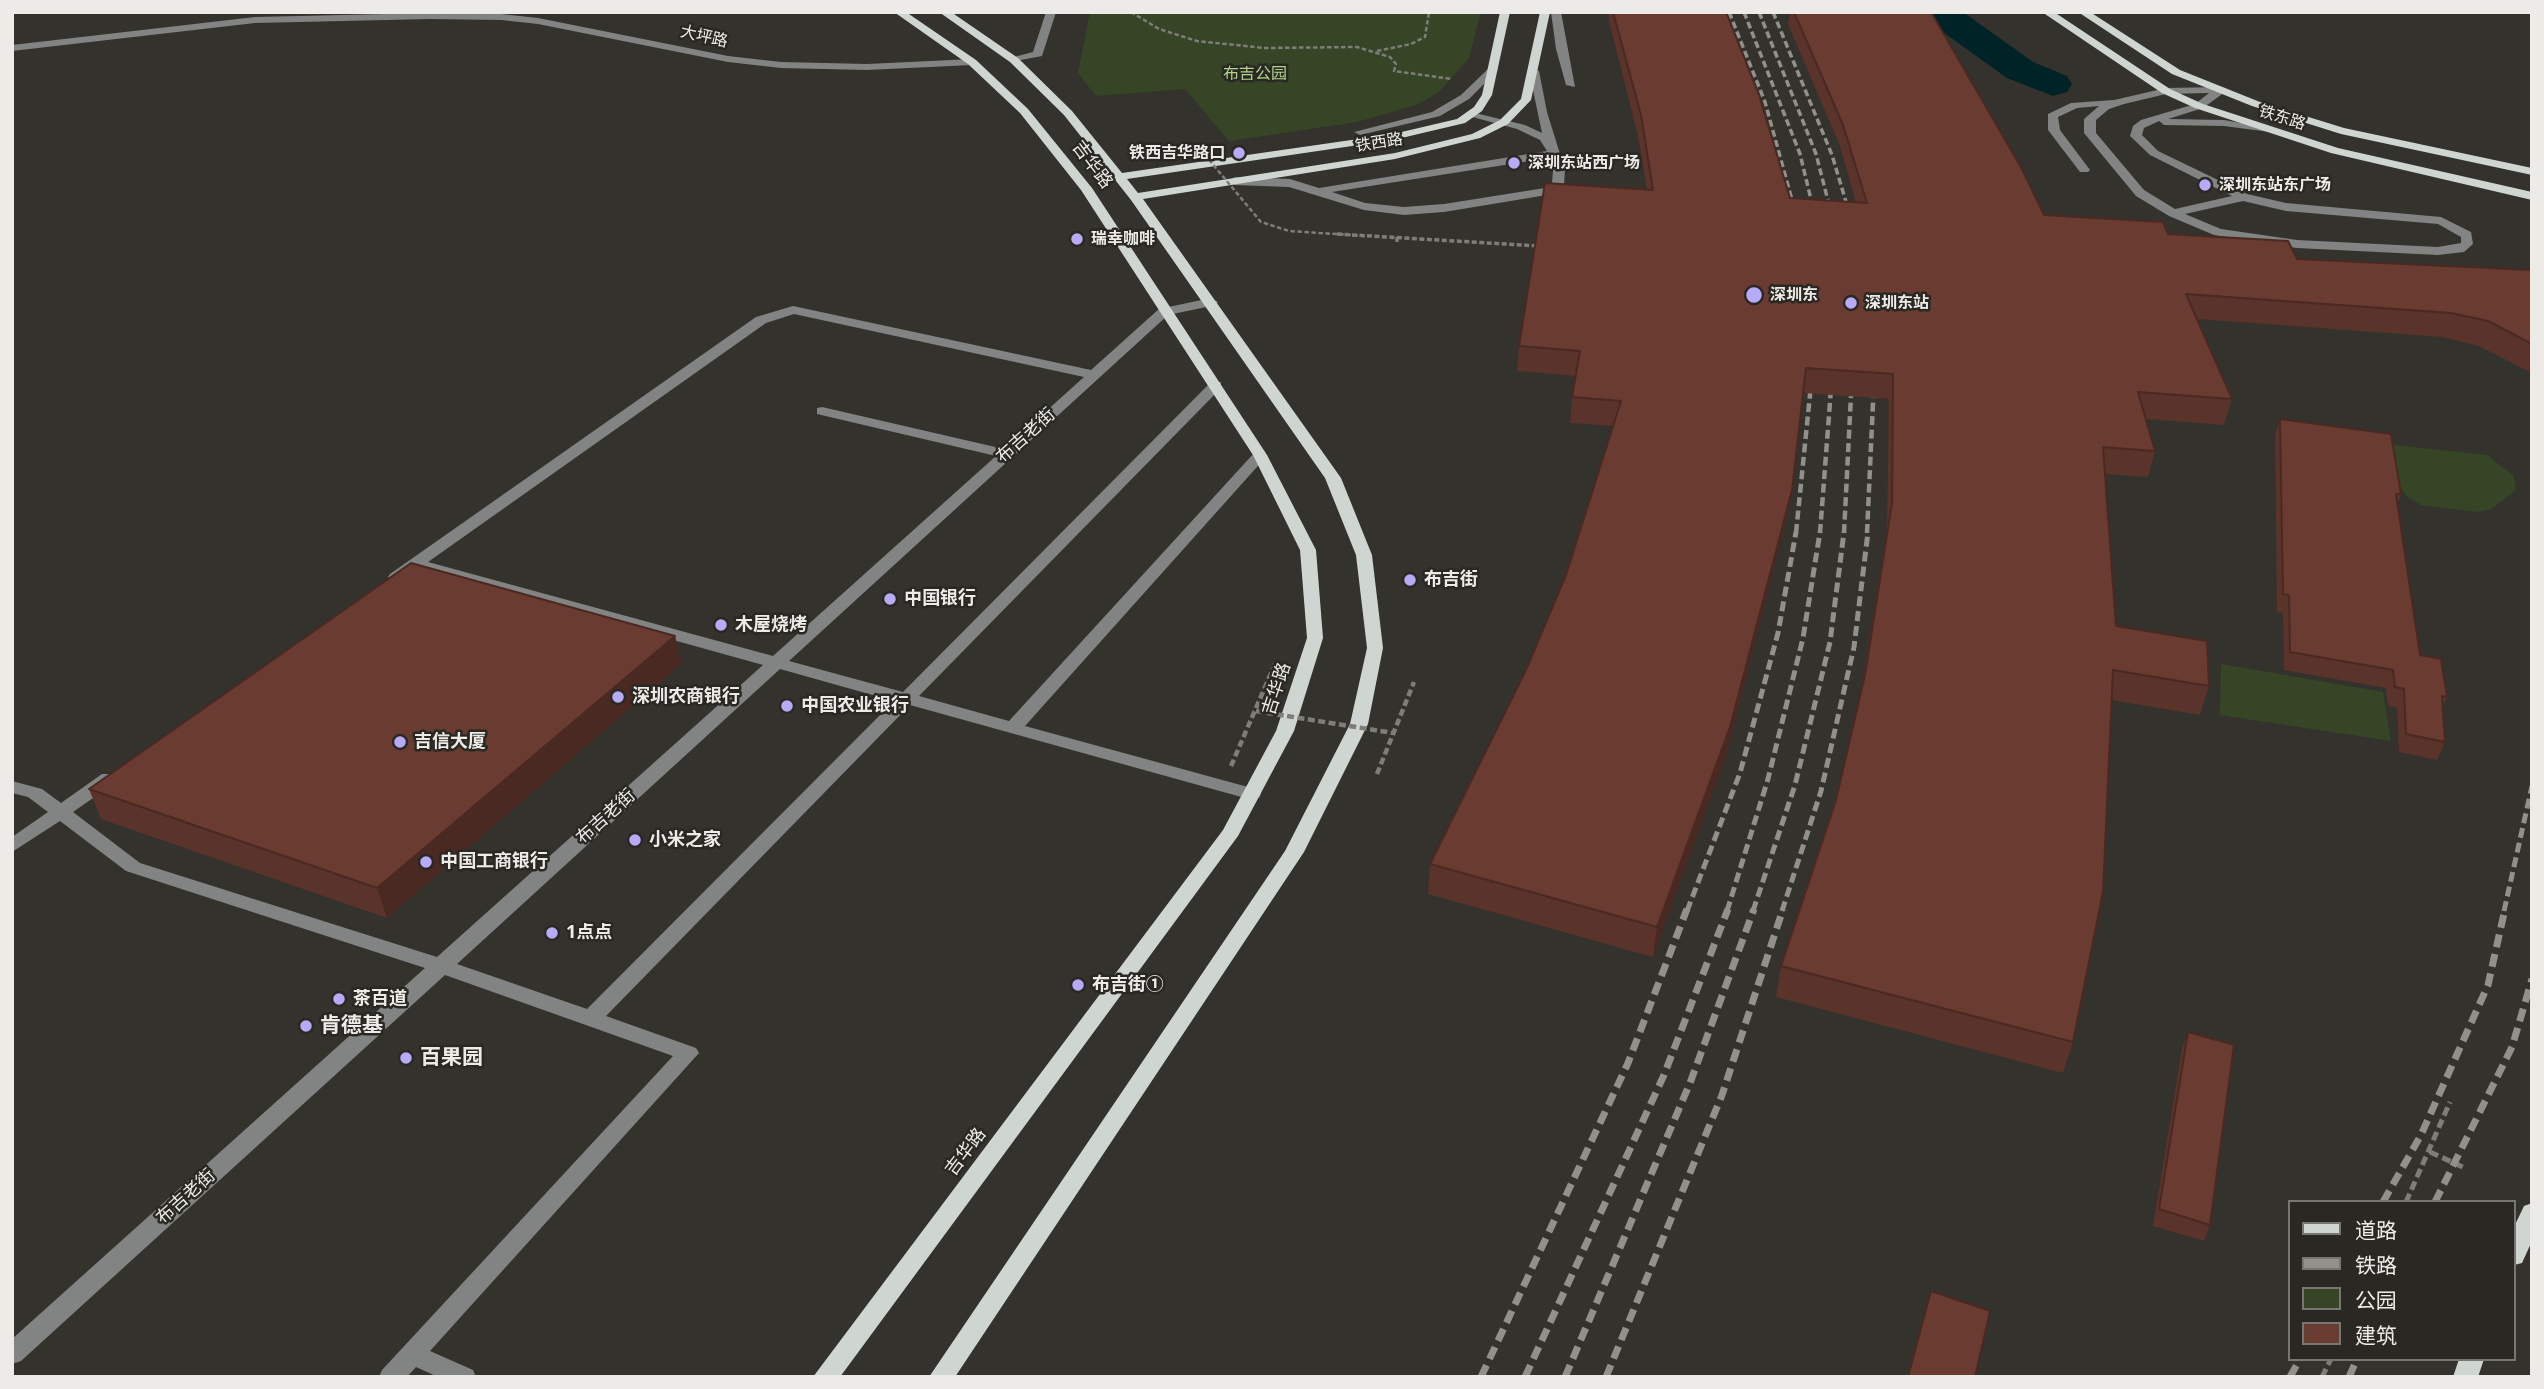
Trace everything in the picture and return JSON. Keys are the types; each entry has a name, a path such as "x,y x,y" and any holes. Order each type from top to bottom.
{"main road":[{"name":"吉华路","path":"825,1377 1231,832 1285,731 1315,638 1308,550 1260,455 1216,385 1164,312 1086,188 1024,111 972,62 900,12"},
{"name":"吉华路","path":"941,1377 1294,852 1359,724 1375,648 1364,555 1333,478 1121,177 1064,108 1014,60 944,12"},
{"path":"1471,114 1488,94 1505,12"},
{"name":"铁西路","path":"1135,197 1428,150 1476,136 1504,122 1526,100 1545,12"},
{"name":"铁东路","path":"2047,12 2166,91 2199,106 2266,130 2408,169 2532,196"},
{"name":"铁东路","path":"2083,12 2176,72 2284,114 2341,131 2532,172"},
{"name":"铁西路","path":"1121,177 1415,134 1448,126 1471,114"},
{"path":"2516,1250 2532,1212"}],"street":[{"path":"1014,60 1038,54 1051,12"},
{"path":"1556,12 1561,49 1572,85"},
{"name":"大坪路","path":"12,48 255,20 442,16 538,21 727,59 780,65 867,67 972,62"},
{"path":"1360,132 1436,114 1465,97 1493,70"},
{"path":"1235,181 1290,183 1364,206 1404,211 1541,193 1557,186 1559,176 1556,153 1541,112 1534,71"},
{"path":"2084,170 2054,130 2052,116 2075,105 2120,101 2166,91 2221,90"},
{"path":"2139,125 2160,116 2199,106 2221,90"},
{"path":"2120,101 2105,107 2090,119 2090,133 2140,193 2173,213 2218,233 2286,242 2438,251 2460,249 2467,243 2467,234 2441,221 2286,207 2243,197 2154,153 2136,136 2139,125"},
{"path":"1471,114 1537,134 1556,153"},
{"path":"2139,125 2204,122 2266,130"},
{"path":"1321,191 1556,153"},
{"path":"2173,213 2243,197"},
{"name":"布吉老街","path":"12,1354 1164,312 1211,302"},
{"path":"381,587 761,320 793,310 1094,375"},
{"path":"590,1019 1216,385"},
{"path":"822,411 1006,454"},
{"path":"1013,728 1260,455"},
{"path":"415,563 1252,794"},
{"path":"12,846 118,772"},
{"path":"12,787 35,793 133,867 442,966 688,1053 391,1377"},
{"path":"412,1354 464,1377"}],"path":[{"path":"1131,12 1170,33 1213,43 1264,48 1346,47 1376,51 1390,57 1396,64 1394,71 1454,80 1445,88"},
{"path":"1376,51 1411,44 1425,37 1429,12"},
{"path":"1200,149 1261,222 1289,231 1551,246"},
{"path":"1397,237 1397,244"},
{"path":"1239,753 1275,664"},
{"path":"1377,774 1414,682"},
{"path":"1256,711 1394,733"},
{"path":"2407,1200 2450,1102"},
{"path":"2430,1152 2465,1167"},
{"path":"2322,1377 2330,1361"}],"green space":[{"name":"布吉公园","path":"1090,12 1481,12 1469,58 1440,91 1419,104 1357,122 1229,141 1185,89 1096,96 1078,73"},
{"path":"2395,445 2487,455 2514,476 2516,490 2491,509 2476,512 2421,505 2406,496 2396,480 2385,451"},
{"path":"2221,664 2383,692 2391,741 2220,715"}],"building":[{"path":"1613,12 1726,12 1759,95 1790,198 1867,203 1843,125 1794,12 1931,12 2022,169 2044,215 2163,222 2168,234 2288,241 2297,259 2532,270 2532,344 2488,321 2451,313 2186,294 2232,399 2138,392 2155,451 2103,447 2116,626 2207,641 2209,686 2113,670 2103,892 2073,1042 1781,966 1836,800 1865,675 1892,503 1893,374 1806,368 1792,490 1730,727 1657,927 1430,864 1526,670 1566,575 1621,401 1572,397 1580,351 1519,346 1545,183 1653,190 1641,115"},
{"path":"2280,419 2391,434 2401,494 2396,494 2420,655 2441,659 2447,697 2442,696 2445,742 2406,734 2404,689 2395,687 2393,670 2290,652 2289,595 2283,594"},
{"name":"吉信大厦","path":"411,563 675,636 377,888 89,789"},
{"path":"2188,1032 2234,1045 2210,1225 2159,1209"},
{"path":"1931,1291 1990,1311 1975,1377 1908,1377"}],"waterway":[{"path":"1939,12 2020,70 2053,84"}],"railway":[{"path":"1729,12 1765,102 1797,218"},
{"path":"1744,12 1800,154 1816,220"},
{"path":"1759,12 1816,154 1833,220"},
{"path":"1773,12 1832,155 1852,222"},
{"path":"1796,533 1812,375"},
{"path":"1820,533 1832,376"},
{"path":"1844,533 1852,376"},
{"path":"1867,533 1874,381"},
{"path":"1687,911 1740,773 1778,633 1796,532"},
{"path":"1727,911 1768,779 1803,638 1820,532"},
{"path":"1753,911 1795,785 1830,642 1844,532"},
{"path":"1782,911 1821,791 1854,647 1868,532"},
{"path":"2504,911 2532,786"},
{"path":"1481,1377 1628,1063 1687,909"},
{"path":"1525,1377 1664,1075 1728,909"},
{"path":"1565,1377 1690,1083 1754,909"},
{"path":"1606,1377 1722,1095 1783,909"},
{"path":"2384,1200 2421,1135 2488,985 2505,909"},
{"path":"2436,1200 2512,1047 2532,979"},
{"path":"2290,1377 2299,1361"},
{"path":"2349,1377 2356,1361"}],"place":[{"name":"铁西吉华路口","path":"1239,153"},
{"name":"深圳东站西广场","path":"1514,163"},
{"name":"深圳东站东广场","path":"2205,185"},
{"name":"瑞幸咖啡","path":"1077,239"},
{"name":"深圳东","path":"1754,295"},
{"name":"深圳东站","path":"1851,303"},
{"name":"布吉街","path":"1410,580"},
{"name":"中国银行","path":"890,599"},
{"name":"木屋烧烤","path":"721,625"},
{"name":"深圳农商银行","path":"618,697"},
{"name":"中国农业银行","path":"787,706"},
{"name":"吉信大厦","path":"400,742"},
{"name":"小米之家","path":"635,840"},
{"name":"中国工商银行","path":"426,862"},
{"name":"1点点","path":"552,933"},
{"name":"布吉街①","path":"1078,985"},
{"name":"茶百道","path":"339,999"},
{"name":"肯德基","path":"306,1026"},
{"name":"百果园","path":"406,1058"}]}
